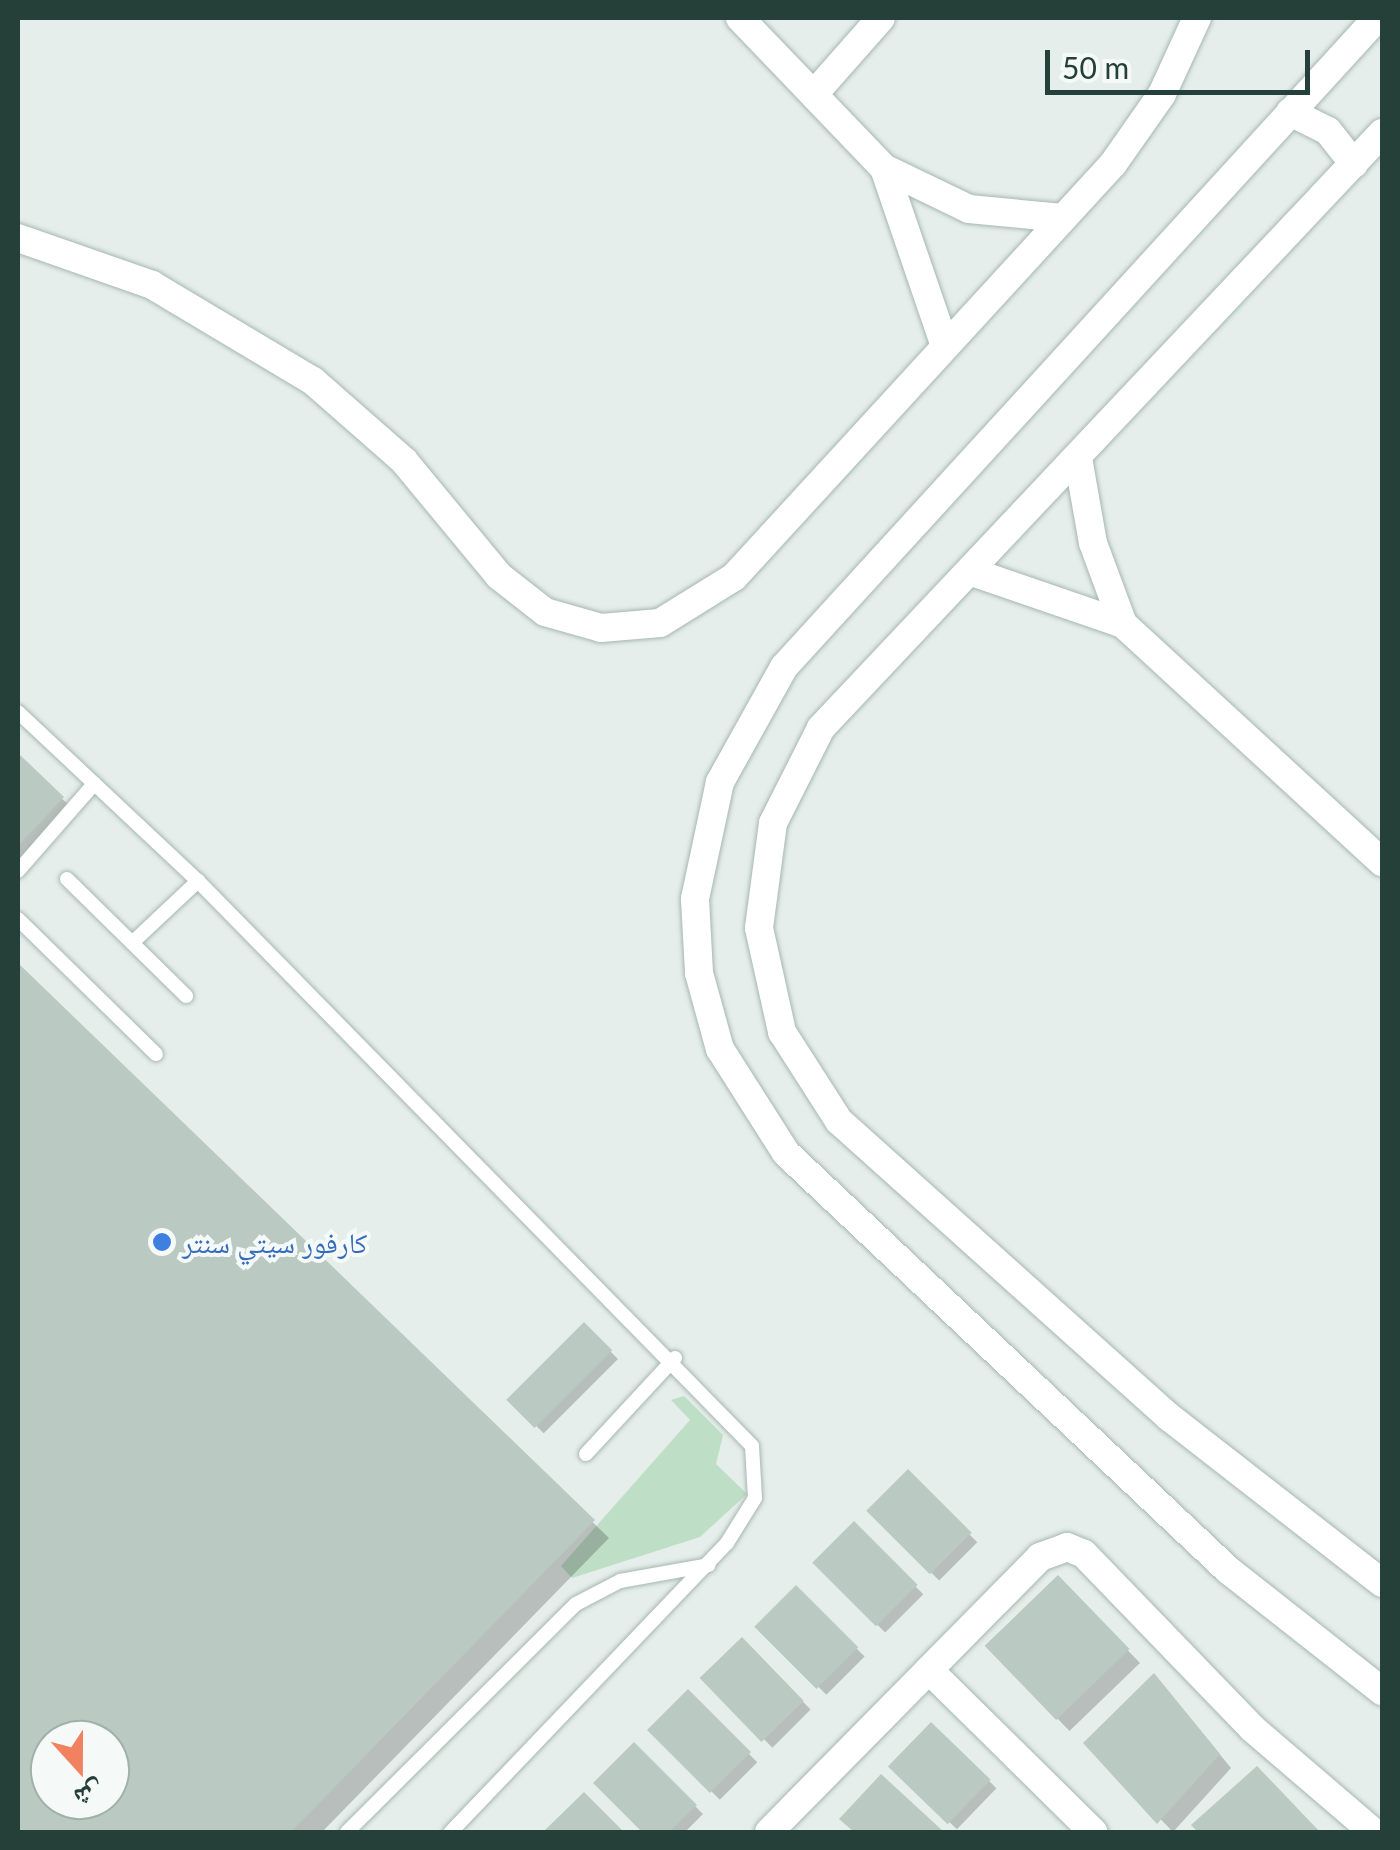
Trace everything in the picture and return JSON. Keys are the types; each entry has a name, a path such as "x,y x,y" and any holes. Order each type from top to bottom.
{"street":[{"path":"740,18 884,168 969,209 1063,218"},
{"path":"814,94 882,18"},
{"path":"18,238 152,285 262,345 404,462 520,596 601,628 660,623 712,597 1063,218 1139,130 1197,18"},
{"path":"1377,18 784,666 720,782 699,862 696,936 720,1049 786,1153 1228,1570 1382,1691"},
{"path":"1290,112 1328,131 1354,164"},
{"path":"1382,134 821,728 786,790 760,892 762,963 782,1032 817,1094 865,1146 1170,1418 1382,1583"},
{"path":"884,168 945,346"},
{"path":"1078,458 1093,544 1123,624"},
{"path":"972,572 1123,624 1382,862"},
{"path":"769,1832 1040,1557 1076,1549 1239,1715 1373,1832"},
{"path":"929,1670 1093,1832"}],"lane":[{"path":"18,712 198,881 675,1358 732,1418 758,1463 755,1498 710,1565 451,1832"},
{"path":"18,870 94,784"},
{"path":"67,879 186,996"},
{"path":"132,944 198,881"},
{"path":"18,920 156,1054"},
{"path":"586,1454 675,1358"},
{"path":"348,1832 576,1604 620,1581 710,1565"}],"green space":[{"path":"684,1396 723,1435 716,1464 747,1494 700,1537 572,1578 561,1566 690,1420 671,1400"}],"building":[{"path":"18,753 64,797 18,846"},
{"name":"كارفور سيتي سنتر","path":"18,963 595,1520 291,1832 18,1832"},
{"path":"584,1322 612,1350 535,1428 506,1400"},
{"path":"908,1469 972,1533 930,1574 866,1511"},
{"path":"854,1521 918,1585 876,1626 812,1563"},
{"path":"1058,1575 1130,1649 1056,1720 985,1646"},
{"path":"796,1585 858,1647 817,1689 754,1627"},
{"path":"742,1637 804,1701 761,1742 700,1678"},
{"path":"1154,1673 1220,1754 1157,1824 1083,1743"},
{"path":"688,1689 751,1752 710,1793 647,1730"},
{"path":"931,1722 991,1780 948,1824 888,1767"},
{"path":"634,1742 697,1805 669,1832 642,1832 593,1783"},
{"path":"1257,1766 1320,1832 1198,1832 1191,1825"},
{"path":"881,1774 944,1832 854,1832 839,1819"},
{"path":"584,1792 624,1832 543,1832"}],"place":[{"name":"كارفور سيتي سنتر","path":"162,1242"}]}
